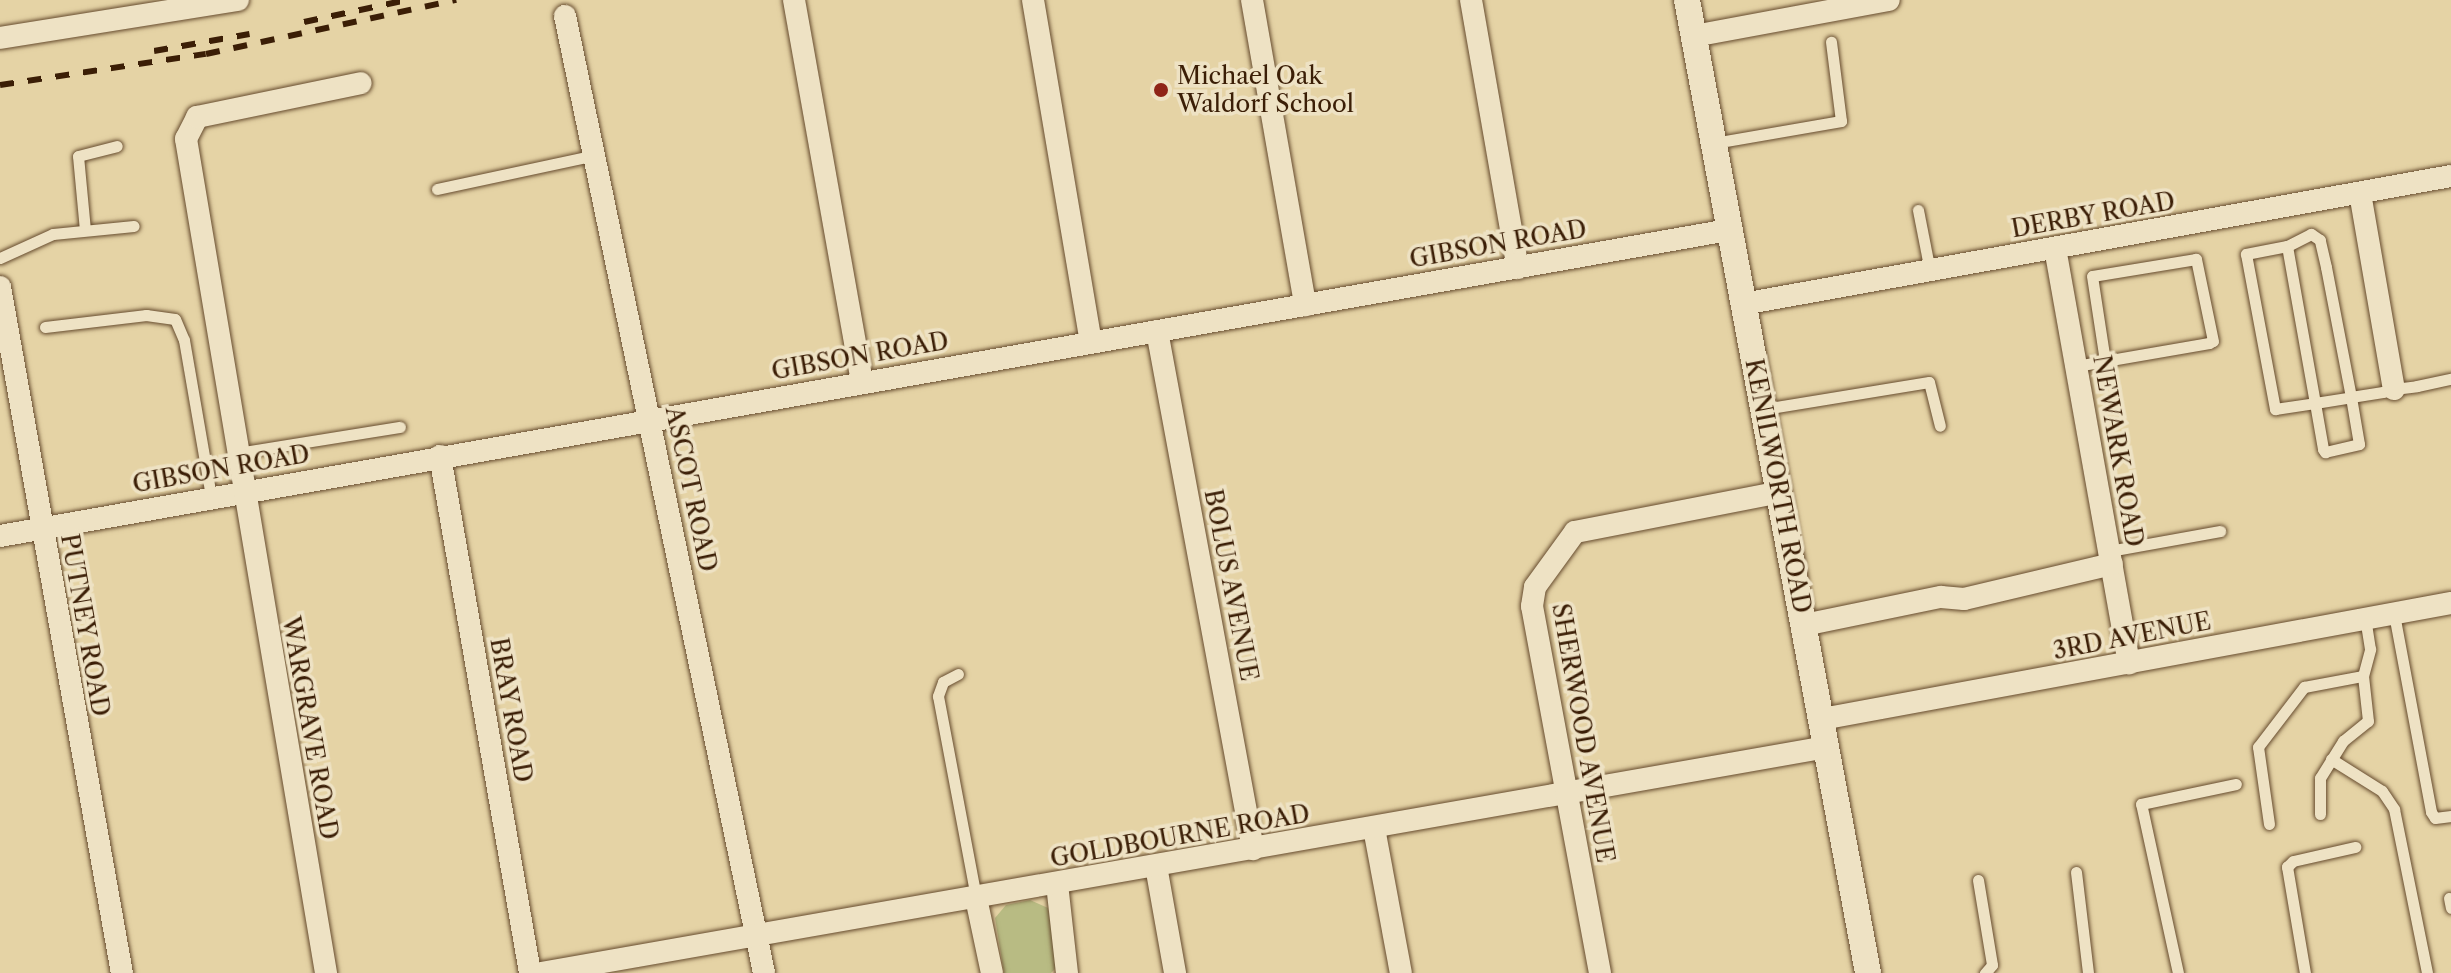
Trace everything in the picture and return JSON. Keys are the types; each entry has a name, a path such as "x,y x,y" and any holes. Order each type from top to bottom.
{"street":[{"path":"0,38 238,0"},
{"path":"794,0 862,382"},
{"path":"1033,0 1091,342"},
{"path":"1252,0 1305,305"},
{"path":"1471,0 1518,268"},
{"name":"KENILWORTH ROAD","path":"1687,0 1868,973"},
{"path":"1694,36 1889,0"},
{"name":"ASCOT ROAD","path":"565,16 764,973"},
{"name":"WARGRAVE ROAD","path":"326,973 186,159 189,127 197,117 361,83"},
{"name":"DERBY ROAD","path":"1743,304 2451,176"},
{"path":"2360,193 2394,389"},
{"name":"GIBSON ROAD","path":"0,536 650,418 1729,230"},
{"name":"NEWARK ROAD","path":"2055,248 2129,663"},
{"name":"PUTNEY ROAD","path":"0,287 122,973"},
{"name":"BOLUS AVENUE","path":"1157,331 1253,849"},
{"name":"BRAY ROAD","path":"440,456 530,973"},
{"name":"SHERWOOD AVENUE","path":"1600,973 1531,599 1568,537 1580,530 1780,492"},
{"path":"1804,625 1941,597 1964,599 2110,558"},
{"name":"3RD AVENUE","path":"1822,719 2451,603"},
{"name":"GOLDBOURNE ROAD","path":"541,973 1827,747"},
{"path":"1374,828 1401,973"},
{"path":"1156,866 1175,973"},
{"path":"1057,884 1067,973"},
{"path":"976,898 992,973"}],"lane":[{"path":"1714,143 1841,121 1831,42"},
{"path":"85,230 78,156 117,146"},
{"path":"437,189 595,155"},
{"path":"1918,210 1930,271"},
{"path":"0,258 53,234 134,226"},
{"path":"2287,246 2315,403 2325,452 2354,449 2359,444 2351,397 2320,240 2311,234 2287,246 2248,253 2245,263 2272,406 2315,403 2351,397 2451,379"},
{"path":"2076,366 2105,361 2213,341 2196,259 2092,276 2105,361"},
{"path":"45,327 146,315 175,319 184,340 211,497"},
{"path":"1764,409 1929,382 1940,426"},
{"path":"237,453 400,427"},
{"path":"2110,558 2220,531"},
{"path":"2394,614 2431,812 2435,818 2451,816"},
{"path":"2320,814 2319,783 2331,759 2347,737 2368,721 2363,676 2370,649 2365,619"},
{"path":"958,674 943,682 938,696 976,898"},
{"path":"2269,824 2258,747 2304,687 2363,676"},
{"path":"2331,759 2382,791 2394,809 2427,973"},
{"path":"2178,973 2141,804 2236,784"},
{"path":"2305,973 2287,867 2293,861 2355,847"},
{"path":"2076,872 2088,973"},
{"path":"1978,880 1992,965 1985,973"}],"green space":[{"path":"1030,900 1048,908 1058,966 1051,973 1004,973 995,918 1006,905"}],"railway":[{"path":"304,22 407,0"},
{"path":"0,85 206,54 456,0"},
{"path":"154,51 249,34"}],"place":[{"name":"Michael Oak Waldorf School","path":"1161,90"}]}
